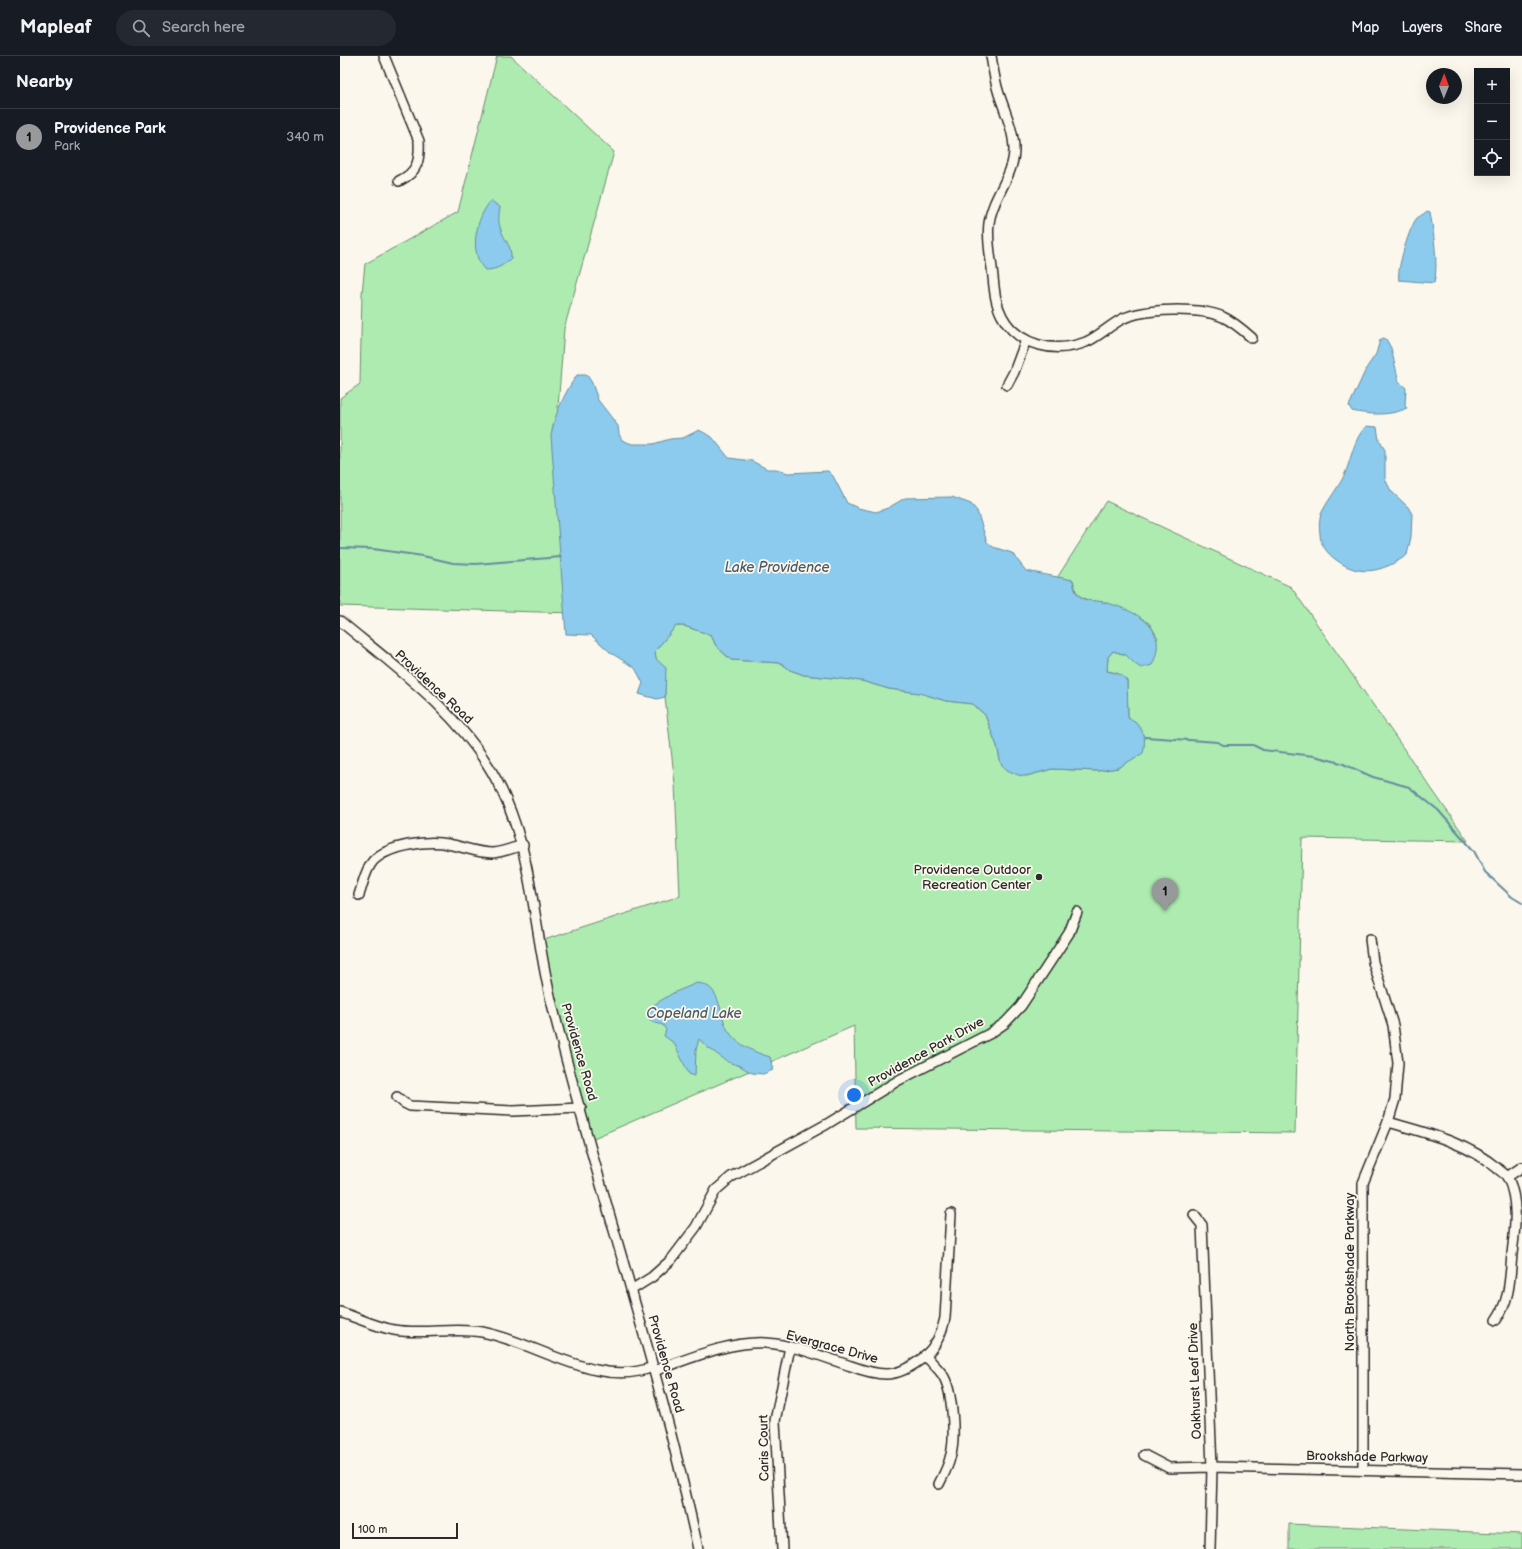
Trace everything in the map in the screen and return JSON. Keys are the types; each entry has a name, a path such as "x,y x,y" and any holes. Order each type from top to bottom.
{"street":[{"path":"384,56 419,141 417,165 409,176 399,181"},
{"path":"991,56 996,86 1005,110 1014,148 1011,169 998,193 991,213 988,234 989,248 998,306 1007,324 1014,332 1026,340 1042,346 1074,346 1087,341 1131,316 1151,311 1165,310 1221,316 1252,338"},
{"path":"1007,385 1014,372 1026,340"},
{"name":"Providence Road","path":"340,620 413,682 464,732 491,771 513,816 523,846 551,1001 673,1436 698,1549"},
{"path":"359,895 373,862 378,857 393,850 422,842 448,843 471,850 494,853 523,846"},
{"name":"Providence Park Drive","path":"631,1290 652,1277 671,1260 696,1227 716,1190 731,1177 828,1124 900,1080 988,1034 1005,1023 1022,1006 1069,932 1077,912"},
{"name":"North Brookshade Parkway","path":"1363,1470 1363,1183 1388,1122 1394,1100 1398,1062 1393,1025 1373,962 1370,939"},
{"path":"397,1097 404,1104 410,1106 512,1110 581,1108"},
{"path":"1388,1122 1455,1143 1485,1158 1507,1177 1513,1199 1516,1222 1508,1292 1504,1310 1496,1320"},
{"path":"1507,1177 1522,1167"},
{"name":"Evergrace Drive","path":"340,1312 376,1326 395,1330 412,1331 458,1329 484,1333 598,1370 631,1373 654,1369 739,1344 766,1343 790,1347 871,1372 887,1374 901,1371 916,1364 933,1348 943,1329 945,1318 951,1214"},
{"name":"Oakhurst Leaf Drive","path":"1194,1215 1202,1225 1212,1467 1210,1549"},
{"name":"Caris Court","path":"782,1549 775,1421 790,1347"},
{"path":"925,1356 942,1374 947,1384 950,1398 952,1423 951,1457 940,1484"},
{"name":"Brookshade Parkway","path":"1144,1455 1169,1468 1212,1467 1522,1474"}],"green space":[{"path":"497,56 511,56 614,152 564,329 556,434 559,536 573,613 340,606 340,398 360,384 362,293 365,264 458,212"},
{"path":"1106,501 1291,587 1468,841 1302,838 1295,1133 856,1128 854,1026 589,1140 541,941 680,896 675,784 665,691 655,651 676,626 684,626 711,635 716,646 731,660 781,663 790,670 804,675 862,681 889,689 920,693 946,701 973,704 985,715 997,746 1001,764 1026,776 1052,769 1098,771 1118,768 1136,722 1128,718 1127,681 1117,673 1107,671 1108,657 1113,651 1126,655 1135,664 1158,638 1149,623 1103,602 1090,601 1081,597 1076,591 1073,580 1057,578"},
{"path":"1289,1524 1522,1534 1522,1549 1289,1549"}],"water":[{"path":"491,201 500,207 499,225 509,246 511,258 499,267 485,270 480,263 475,245 481,216"},
{"path":"1427,211 1430,212 1435,248 1436,268 1434,283 1399,280 1400,268 1407,238 1414,222"},
{"path":"1383,338 1386,339 1391,348 1399,382 1406,388 1405,406 1407,408 1387,414 1352,411 1349,406 1367,367 1376,354 1380,340"},
{"name":"Lake Providence","path":"577,375 587,375 592,383 598,400 618,426 619,434 622,440 632,444 653,444 670,439 683,438 699,430 712,437 729,458 752,461 767,469 776,469 788,473 828,471 833,476 847,503 858,508 876,512 888,508 905,498 952,497 971,504 977,511 987,542 993,547 1012,553 1026,571 1073,580 1076,592 1082,598 1115,605 1138,615 1147,622 1153,630 1157,640 1157,652 1152,665 1141,668 1126,655 1113,651 1108,657 1107,671 1121,675 1127,681 1128,718 1137,724 1143,732 1143,753 1118,768 1098,771 1052,769 1026,776 1018,775 1007,770 1001,764 997,746 985,715 973,704 946,701 920,693 889,689 862,681 804,675 790,670 781,663 731,660 716,646 711,635 684,626 676,626 655,651 656,659 666,668 665,697 657,699 639,694 643,683 635,668 611,653 591,635 566,634 551,436 552,428 561,404"},
{"path":"1366,426 1377,427 1379,440 1385,450 1385,479 1391,491 1408,507 1412,514 1411,537 1407,555 1380,569 1362,571 1344,565 1329,554 1321,541 1319,526 1322,512 1344,476 1355,443"},
{"name":"Copeland Lake","path":"697,983 705,985 716,995 726,1025 733,1037 747,1048 770,1057 773,1070 763,1074 752,1073 740,1066 728,1062 707,1047 699,1039 696,1050 695,1076 689,1074 674,1043 664,1036 666,1030 663,1025 652,1022 648,1017 652,1006 673,993"}],"waterway":[{"path":"340,548 373,549 423,556 453,563 476,564 561,557"},
{"path":"1145,737 1218,742 1223,745 1253,745 1263,750 1314,756 1341,763 1373,777 1409,787 1438,810 1474,851 1485,872 1512,897 1522,903"}],"place":[{"name":"Providence Outdoor Recreation Center","path":"1039,877"},
{"name":"Providence Park","path":"1165,911"}]}
